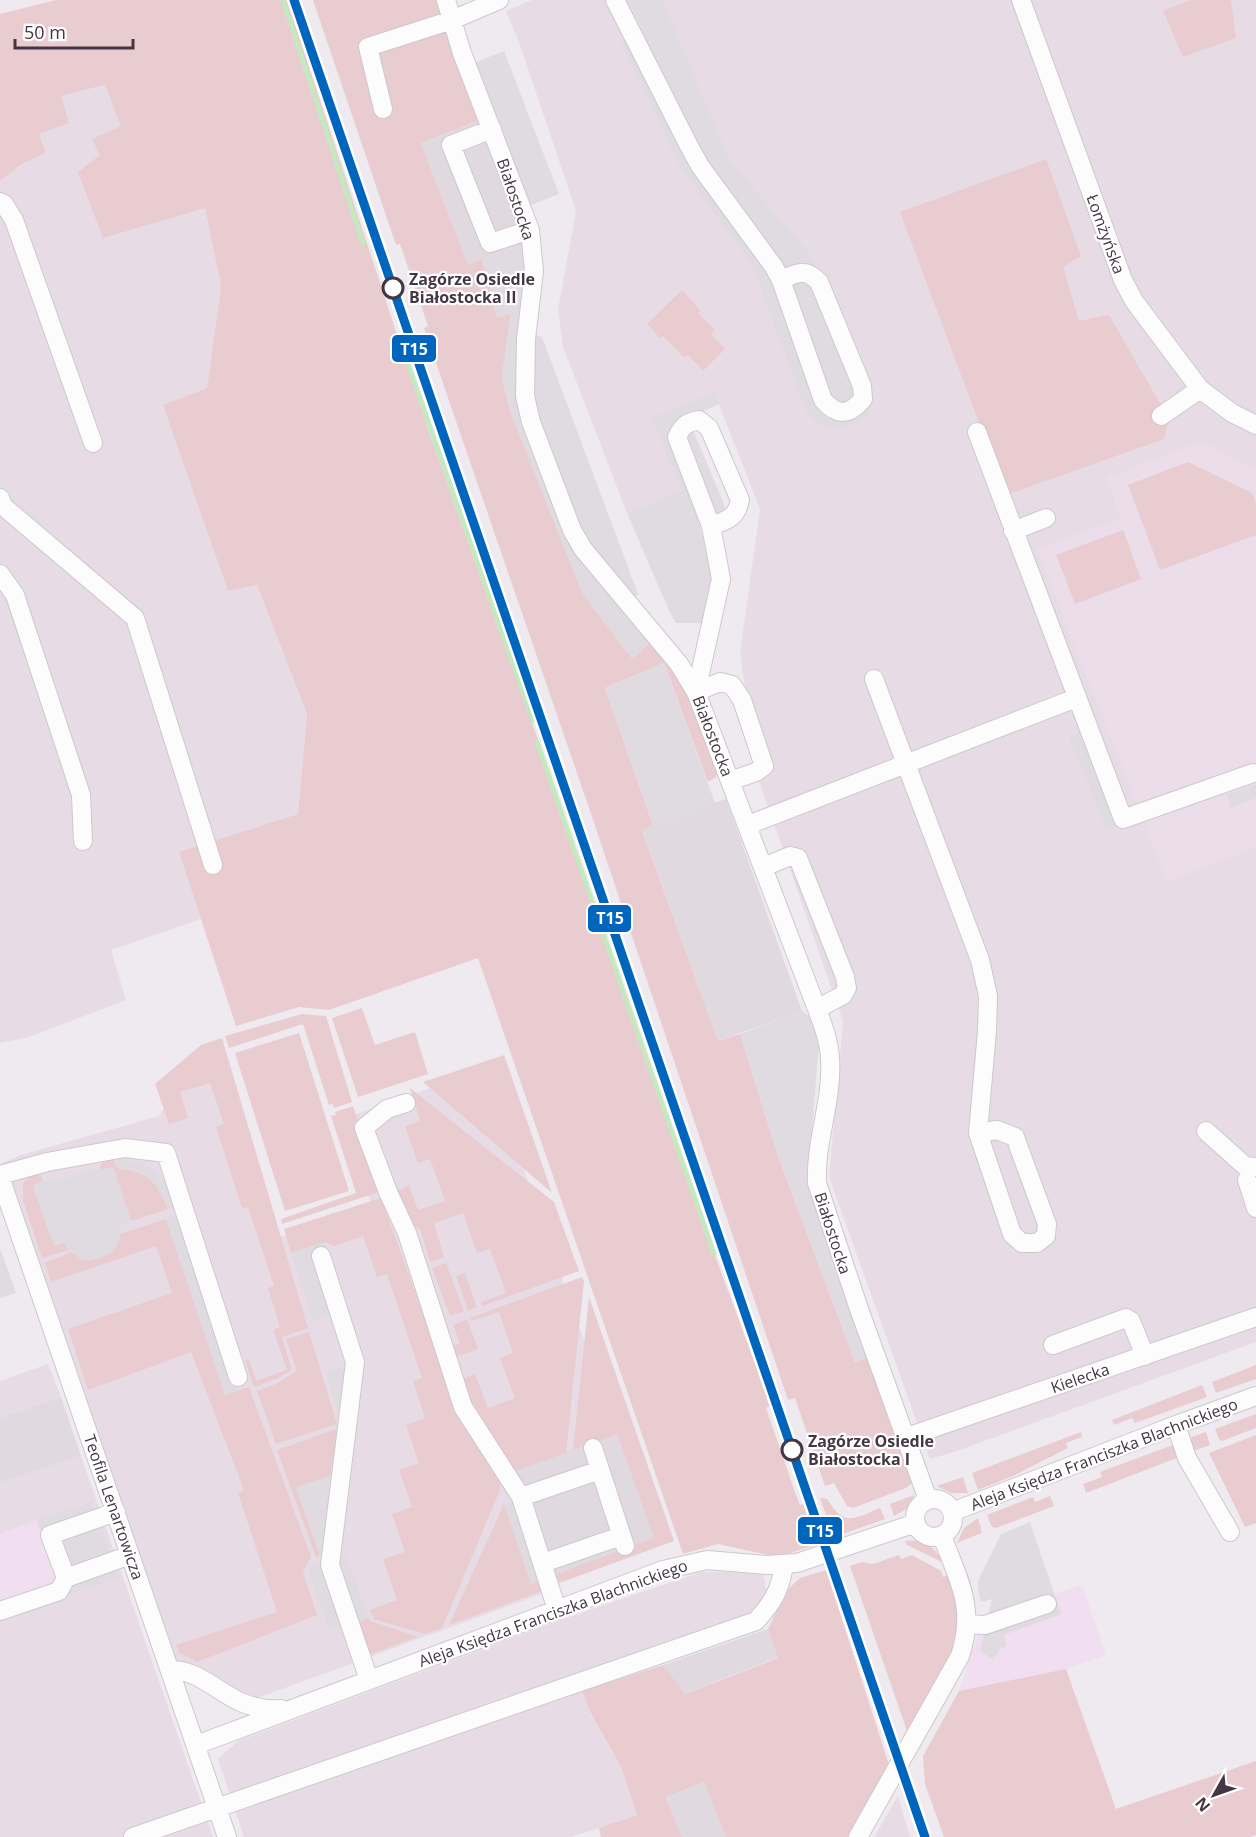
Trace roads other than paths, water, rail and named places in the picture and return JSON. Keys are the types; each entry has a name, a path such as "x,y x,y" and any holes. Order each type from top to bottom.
{"street":[{"name":"Białostocka","path":"446,0 530,230 534,271 524,373 525,396 531,422 572,530 583,549 679,664 696,692 818,1009 830,1058 827,1104 816,1171 817,1183 927,1500"},
{"path":"383,109 368,47 452,20 499,0"},
{"path":"615,0 688,146 781,280 823,400 832,411 841,413 857,406 863,399 862,386 819,282 812,274 800,272 781,280"},
{"name":"Łomżyńska","path":"1021,0 1123,280 1134,301 1200,389 1232,413 1256,425"},
{"path":"492,129 452,145 490,243 530,230"},
{"path":"0,202 4,204 14,220 93,443"},
{"path":"1161,416 1200,389"},
{"path":"696,692 721,579 711,526 677,437 681,428 690,422 699,420 709,428 740,500 737,511 728,520 711,526"},
{"path":"977,432 1123,819 1253,773"},
{"path":"1,504 135,618 213,865"},
{"path":"1013,531 1046,518"},
{"path":"0,574 15,595 81,795 83,841"},
{"path":"874,679 980,960 988,996 978,1133 1012,1234 1022,1243 1036,1243 1046,1236 1047,1224 1015,1137 998,1130 978,1133"},
{"path":"696,692 720,682 732,685 742,700 764,766 756,772 730,781"},
{"path":"748,825 1076,698"},
{"path":"764,867 790,856 798,858 845,977 847,988 843,995 818,1009"},
{"path":"406,1103 387,1109 364,1128 388,1192 407,1233 463,1407 521,1497 558,1610"},
{"path":"1206,1131 1251,1174 1256,1208"},
{"path":"0,1176 57,1159 125,1148 166,1153 238,1377"},
{"name":"Teofila Lenartowicza","path":"0,1176 227,1837"},
{"path":"321,1256 355,1362 330,1565 369,1680"},
{"name":"Kielecka","path":"904,1438 1256,1317"},
{"path":"1053,1345 1126,1318 1131,1321 1145,1356"},
{"name":"Aleja Księdza Franciszka Blachnickiego","path":"952,1512 1256,1396"},
{"path":"1176,1425 1187,1458 1230,1532"},
{"path":"543,1563 623,1541 593,1448"},
{"path":"521,1497 600,1470"},
{"path":"927,1500 945,1502 952,1512 950,1529 942,1536 923,1534 916,1524 917,1509 927,1500"},
{"path":"66,1578 50,1535 116,1512"},
{"name":"Aleja Księdza Franciszka Blachnickiego","path":"196,1745 663,1570 695,1562 719,1560 784,1565 810,1560 916,1524"},
{"path":"858,1837 960,1656 966,1639 967,1605 942,1536"},
{"path":"0,1611 59,1591 66,1578 130,1555"},
{"path":"133,1837 756,1621 773,1603 784,1565"},
{"path":"967,1624 985,1625 1047,1604"},
{"name":"Aleja Księdza Franciszka Blachnickiego","path":"170,1670 184,1671 253,1707 273,1709 298,1707"}],"waterway":[{"path":"283,0 363,243"},
{"path":"403,350 533,721"},
{"path":"537,742 714,1254"}],"place":[{"name":"Zagórze Osiedle Białostocka II","path":"393,288"},
{"name":"Zagórze Osiedle Białostocka I","path":"792,1450"}]}
